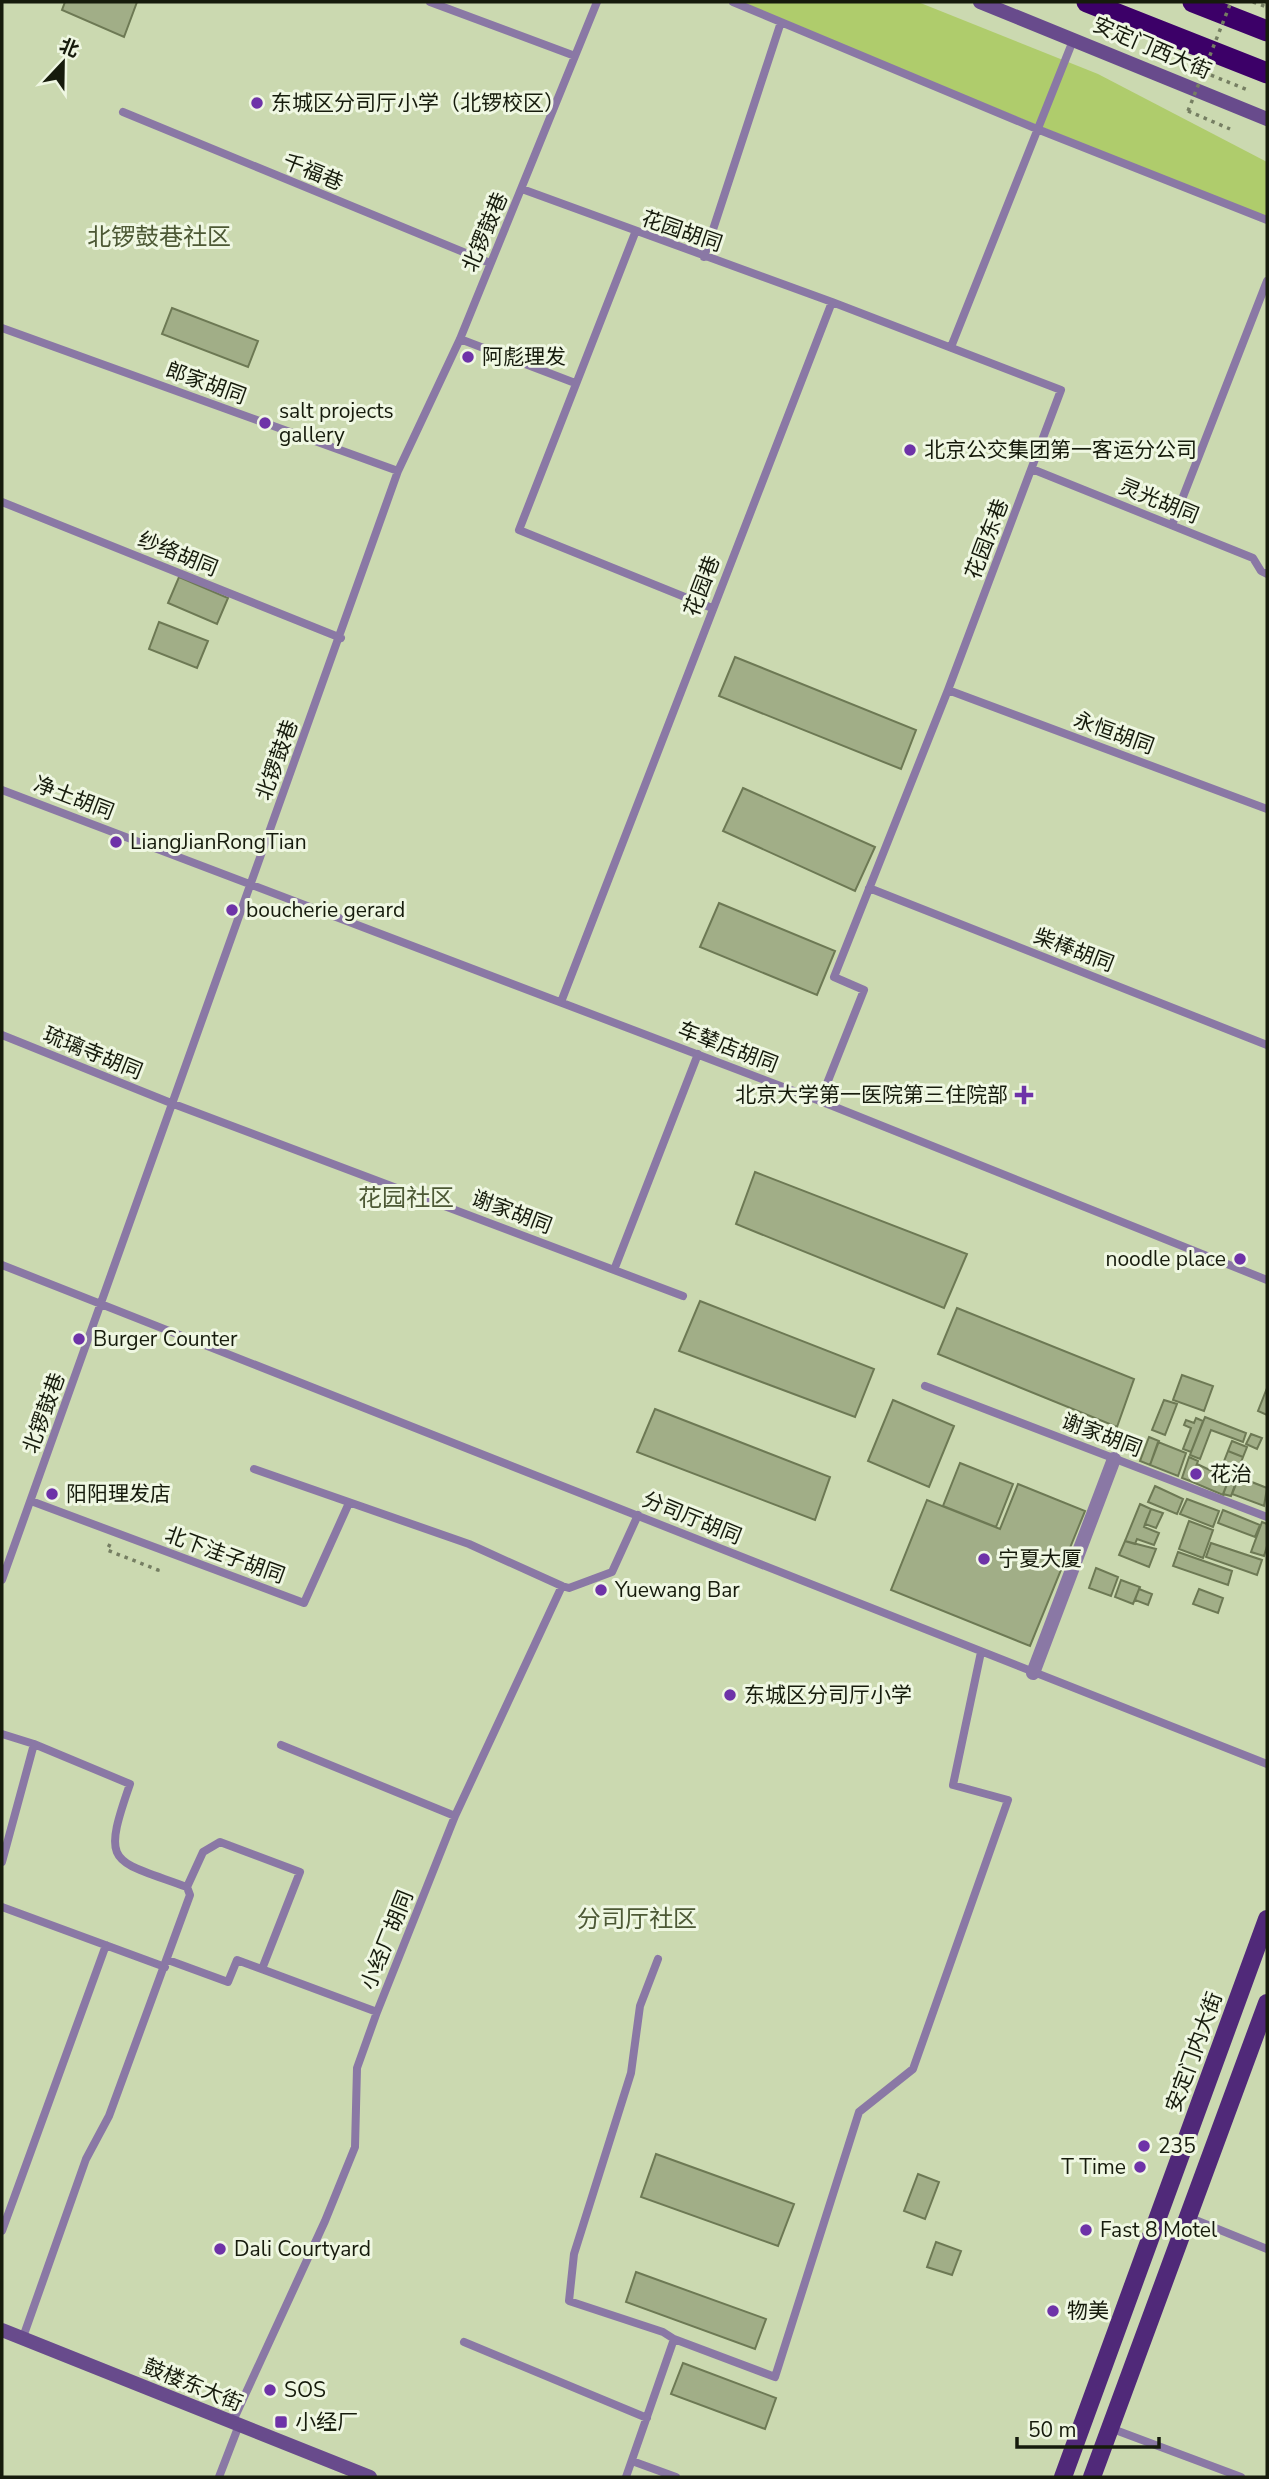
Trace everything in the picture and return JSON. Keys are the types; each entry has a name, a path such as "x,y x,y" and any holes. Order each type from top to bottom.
{"highway":[{"path":"1087,2 1267,73"},
{"path":"1193,2 1267,31"}],"main road":[{"name":"安定门西大街","path":"981,2 1267,119"},
{"name":"安定门内大街","path":"1063,2477 1267,1919"},
{"path":"1092,2477 1267,2003"},
{"name":"鼓楼东大街","path":"2,2330 370,2477"}],"street":[{"path":"1033,1673 1114,1459"}],"lane":[{"path":"430,2 575,56"},
{"name":"北锣鼓巷","path":"2,1580 103,1303 171,1103 341,638 398,471 460,339 597,2"},
{"path":"733,2 1037,129 1267,220"},
{"path":"704,257 781,22"},
{"path":"832,302 951,347 1074,38"},
{"name":"千福巷","path":"123,112 491,263"},
{"name":"花园胡同","path":"522,189 635,233 832,302"},
{"path":"635,233 519,530 712,608"},
{"path":"1172,525 1267,281"},
{"name":"花园巷","path":"561,1002 832,302"},
{"name":"郎家胡同","path":"2,328 398,471"},
{"path":"460,339 575,383"},
{"name":"花园东巷","path":"820,1101 864,990 834,977 948,690 1061,390 951,347"},
{"name":"灵光胡同","path":"1032,469 1253,558 1261,571 1267,574"},
{"name":"纱络胡同","path":"2,502 341,638"},
{"name":"永恒胡同","path":"948,690 1267,809"},
{"name":"净土胡同","path":"2,790 251,885"},
{"name":"车辇店胡同","path":"251,885 820,1101 1267,1280"},
{"name":"柴棒胡同","path":"869,888 1267,1045"},
{"name":"琉璃寺胡同","path":"2,1035 171,1103"},
{"path":"614,1269 698,1054"},
{"name":"谢家胡同","path":"171,1103 683,1296"},
{"name":"分司厅胡同","path":"2,1265 1267,1764"},
{"name":"谢家胡同","path":"925,1387 1267,1517"},
{"path":"254,1469 469,1545 569,1588 612,1572 638,1515"},
{"name":"北下洼子胡同","path":"31,1501 304,1604 349,1503"},
{"name":"小经厂胡同","path":"219,2477 235,2424 355,2147 357,2068 377,2012 455,1816 562,1586"},
{"path":"658,1959 640,2006 631,2073 574,2254 569,2301 663,2332 674,2339 775,2377 859,2112 913,2069 1008,1800 953,1785 981,1652"},
{"path":"2,1734 34,1744 130,1784 114,1829 115,1851 127,1865 187,1887"},
{"path":"2,1862 34,1744"},
{"path":"281,1745 455,1816"},
{"path":"22,2340 86,2159 109,2116 189,1905 187,1887 203,1852 220,1842 300,1872 262,1969"},
{"path":"2,1907 106,1945 228,1982 237,1960 377,2012"},
{"path":"2,2231 106,1945"},
{"path":"1188,2217 1267,2249"},
{"path":"626,2477 674,2339"},
{"path":"464,2342 647,2418"},
{"path":"1110,2428 1241,2477"},
{"path":"632,2461 676,2477"}],"path":[{"path":"1230,129 1188,111 1231,2"},
{"path":"1253,2 1267,8"},
{"path":"1203,72 1248,90"},
{"path":"114,1533 107,1550 158,1570 156,1576"}],"green space":[{"path":"736,2 918,2 1098,74 1267,162 1267,219"}],"building":[{"path":"65,2 137,2 124,37 62,10"},
{"path":"172,308 258,341 248,367 162,334"},
{"path":"179,577 228,598 217,624 168,603"},
{"path":"159,622 208,641 197,668 149,649"},
{"path":"735,657 916,730 901,769 719,696"},
{"path":"743,788 875,847 855,891 723,831"},
{"path":"719,903 835,951 817,995 700,947"},
{"path":"755,1172 967,1254 944,1308 736,1224"},
{"path":"700,1301 874,1369 855,1417 679,1351"},
{"path":"957,1308 1134,1379 1117,1427 938,1354"},
{"path":"1182,1375 1213,1386 1204,1411 1173,1400"},
{"path":"1267,1388 1267,1415 1258,1411"},
{"path":"893,1400 954,1426 929,1487 868,1461"},
{"path":"1164,1400 1177,1404 1165,1435 1152,1430"},
{"path":"655,1409 830,1477 815,1520 637,1452"},
{"path":"1205,1417 1246,1433 1243,1442 1211,1430 1200,1459 1190,1455"},
{"path":"1196,1418 1203,1421 1191,1452 1183,1449 1191,1428 1184,1425 1186,1420 1194,1423"},
{"path":"1251,1434 1262,1438 1257,1449 1246,1444"},
{"path":"1149,1437 1159,1441 1150,1465 1140,1461"},
{"path":"1232,1441 1247,1447 1243,1457 1228,1451"},
{"path":"1158,1442 1186,1453 1178,1476 1150,1465"},
{"path":"1228,1451 1243,1457 1236,1475 1221,1469"},
{"path":"1189,1457 1198,1461 1190,1481 1182,1478"},
{"path":"960,1463 1013,1484 996,1527 943,1506"},
{"path":"1197,1464 1229,1479 1223,1495 1190,1481"},
{"path":"1239,1477 1267,1488 1264,1506 1232,1494"},
{"path":"1229,1479 1236,1482 1231,1496 1223,1494"},
{"name":"宁夏大厦","path":"1018,1484 1085,1511 1030,1646 891,1590 927,1500 1000,1529"},
{"path":"1155,1486 1183,1499 1177,1514 1148,1502"},
{"path":"1187,1499 1219,1511 1213,1527 1180,1514"},
{"path":"1140,1504 1151,1509 1144,1527 1159,1533 1154,1545 1137,1539 1135,1544 1125,1541"},
{"path":"1151,1509 1163,1513 1156,1528 1145,1524"},
{"path":"1223,1510 1260,1525 1255,1537 1218,1523"},
{"path":"1189,1521 1213,1530 1203,1558 1179,1549"},
{"path":"1262,1522 1267,1524 1264,1556 1251,1552"},
{"path":"1125,1541 1156,1549 1149,1567 1119,1555"},
{"path":"1211,1543 1262,1560 1257,1575 1206,1557"},
{"path":"1178,1552 1232,1571 1228,1585 1173,1566"},
{"path":"1096,1568 1118,1577 1111,1596 1089,1588"},
{"path":"1121,1580 1140,1587 1133,1604 1115,1597"},
{"path":"1139,1589 1152,1594 1148,1605 1135,1600"},
{"path":"1199,1589 1223,1598 1218,1613 1193,1604"},
{"path":"656,2154 794,2204 778,2246 641,2197"},
{"path":"918,2174 939,2182 925,2219 904,2211"},
{"path":"936,2242 961,2251 952,2275 927,2267"},
{"path":"636,2272 766,2319 755,2349 626,2302"},
{"path":"683,2363 776,2398 765,2429 671,2394"}],"place":[{"name":"东城区分司厅小学（北锣校区）","path":"257,103"},
{"name":"阿彪理发","path":"468,357"},
{"name":"salt projects gallery","path":"265,423"},
{"name":"北京公交集团第一客运分公司","path":"910,450"},
{"name":"LiangJianRongTian","path":"116,842"},
{"name":"boucherie gerard","path":"232,910"},
{"name":"北京大学第一医院第三住院部","path":"1024,1095"},
{"name":"noodle place","path":"1240,1259"},
{"name":"Burger Counter","path":"79,1339"},
{"name":"花治","path":"1196,1474"},
{"name":"阳阳理发店","path":"52,1494"},
{"name":"宁夏大厦","path":"984,1559"},
{"name":"Yuewang Bar","path":"601,1590"},
{"name":"东城区分司厅小学","path":"730,1695"},
{"name":"235","path":"1144,2146"},
{"name":"T Time","path":"1140,2167"},
{"name":"Fast 8 Motel","path":"1086,2230"},
{"name":"Dali Courtyard","path":"220,2249"},
{"name":"物美","path":"1053,2311"},
{"name":"SOS","path":"270,2390"},
{"name":"小经厂","path":"281,2422"}],"district":[{"name":"北锣鼓巷社区","path":"159,237"},
{"name":"花园社区","path":"406,1198"},
{"name":"分司厅社区","path":"637,1919"}]}
